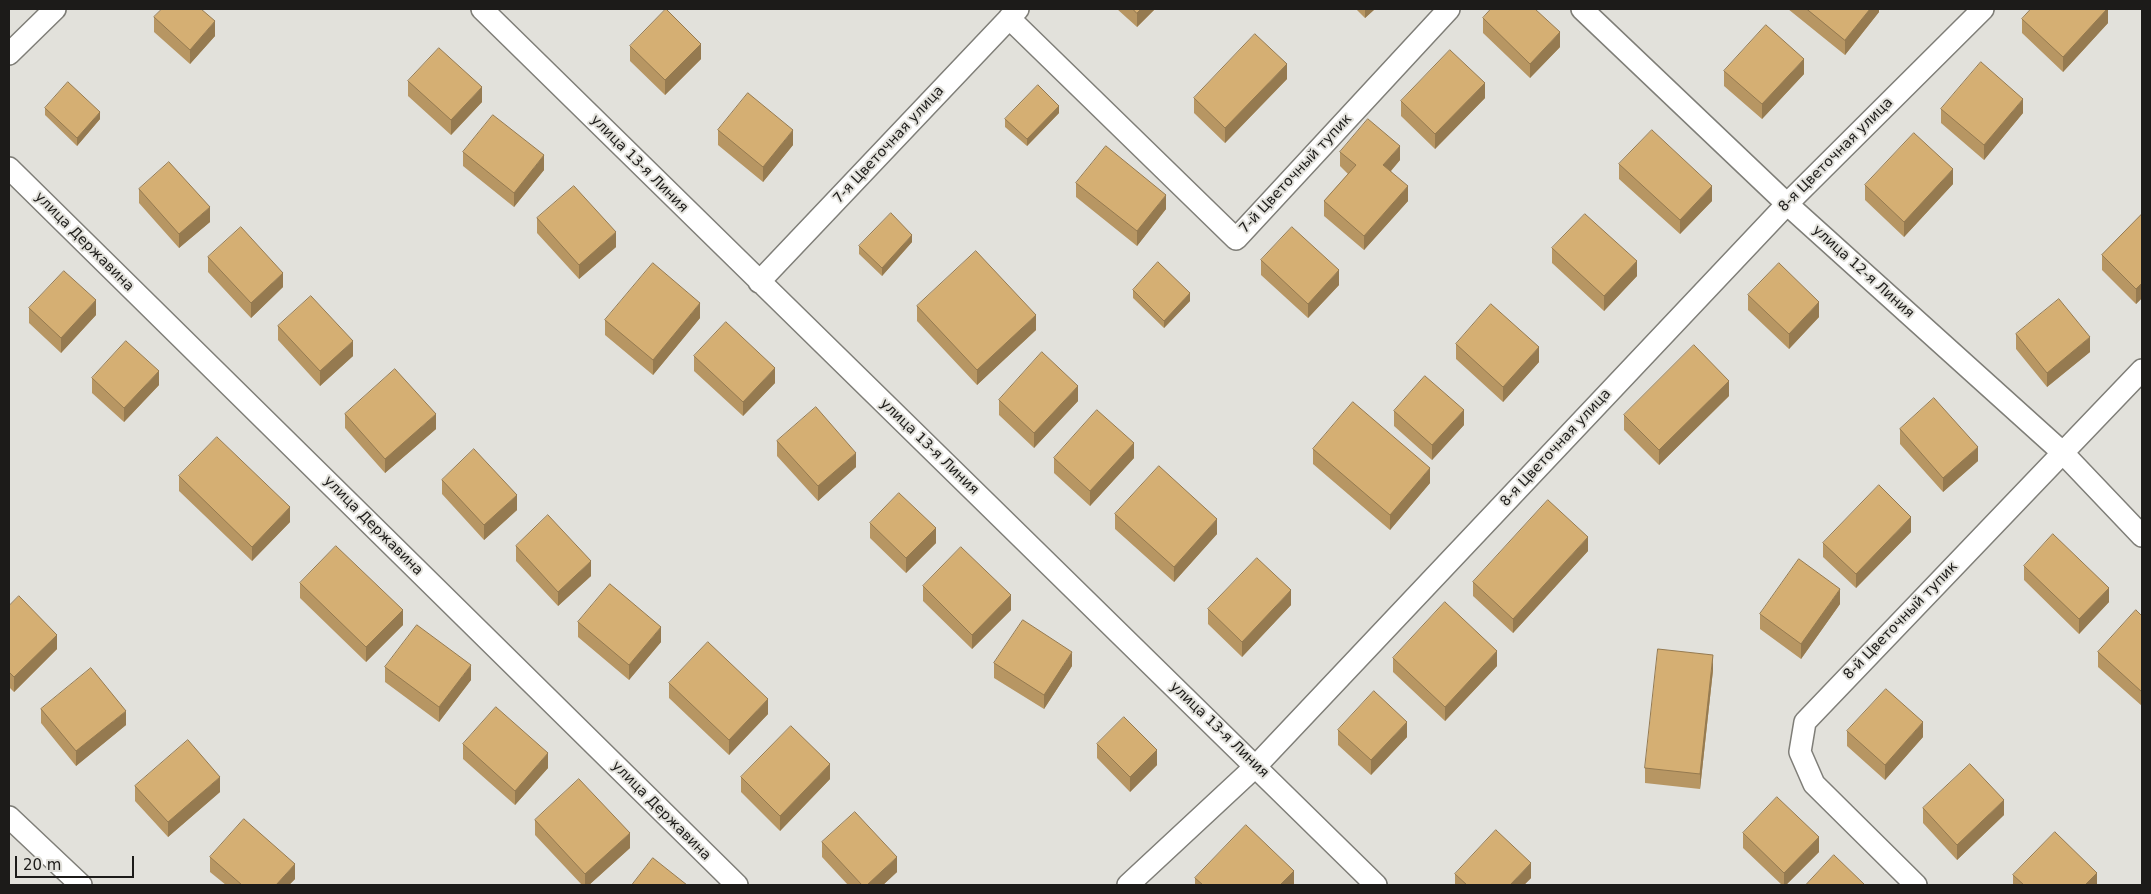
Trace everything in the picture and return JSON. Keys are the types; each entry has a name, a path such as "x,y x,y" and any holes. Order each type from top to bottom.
{"lane":[{"path":"9,54 56,9"},
{"name":"улица 13-я Линия","path":"482,9 1376,885"},
{"name":"7-й Цветочный тупик","path":"1014,13 1236,239 1449,9"},
{"name":"улица 12-я Линия","path":"1582,9 1787,204 2062,452 2142,536"},
{"name":"8-я Цветочная улица","path":"1128,885 1256,766 1787,204 1982,9"},
{"name":"7-я Цветочная улица","path":"759,282 1014,13"},
{"name":"улица Державина","path":"9,168 737,885"},
{"name":"8-й Цветочный тупик","path":"1916,885 1814,784 1800,752 1805,722 2142,370"},
{"path":"9,817 81,885"}],"building":[{"path":"162,9 201,9 215,21 190,50 154,17"},
{"path":"666,9 701,44 665,80 630,46"},
{"path":"1133,9 1141,9 1137,13"},
{"path":"1491,9 1535,9 1560,32 1530,64 1483,18"},
{"path":"1807,9 1870,9 1845,40"},
{"path":"2031,9 2107,9 2063,57 2022,19"},
{"path":"1766,25 1804,59 1762,104 1724,71"},
{"path":"1255,34 1287,64 1225,128 1194,98"},
{"path":"439,48 482,87 451,120 408,81"},
{"path":"1450,50 1485,83 1435,134 1401,101"},
{"path":"1981,62 2023,99 1984,145 1941,109"},
{"path":"68,82 100,112 77,138 45,108"},
{"path":"1038,85 1059,106 1027,139 1005,119"},
{"path":"748,93 793,130 763,167 718,130"},
{"path":"493,115 544,155 514,193 463,152"},
{"path":"1368,119 1400,146 1383,165 1408,186 1364,236 1324,201 1356,165 1340,152"},
{"path":"1652,130 1712,186 1680,220 1619,164"},
{"path":"1914,133 1953,169 1904,222 1865,185"},
{"path":"1106,146 1166,195 1137,231 1076,183"},
{"path":"169,162 210,207 179,234 139,189"},
{"path":"574,186 616,232 579,265 537,218"},
{"path":"891,213 912,235 882,268 859,246"},
{"path":"1585,214 1637,261 1604,296 1552,248"},
{"path":"2142,214 2142,283 2136,289 2102,255"},
{"path":"241,227 283,273 251,303 208,257"},
{"path":"1292,227 1339,270 1308,304 1261,260"},
{"path":"976,251 1036,315 977,370 917,306"},
{"path":"1158,262 1190,293 1164,321 1133,290"},
{"path":"653,263 700,303 653,360 605,320"},
{"path":"1779,263 1819,302 1789,334 1748,295"},
{"path":"64,271 96,300 61,338 29,308"},
{"path":"311,296 353,341 320,371 278,326"},
{"path":"2059,299 2090,337 2047,373 2016,334"},
{"path":"1491,304 1539,347 1503,387 1456,344"},
{"path":"726,322 775,368 743,402 694,356"},
{"path":"126,341 159,371 124,408 92,378"},
{"path":"1694,345 1729,381 1659,450 1624,415"},
{"path":"1042,352 1078,386 1034,433 999,400"},
{"path":"395,369 436,414 385,459 345,414"},
{"path":"1425,376 1464,410 1432,445 1394,411"},
{"path":"1934,398 1978,447 1943,478 1900,429"},
{"path":"1353,402 1430,468 1390,515 1313,449"},
{"path":"816,407 856,453 818,486 777,441"},
{"path":"1097,410 1134,443 1090,491 1054,458"},
{"path":"217,437 290,507 252,547 179,476"},
{"path":"474,449 517,495 484,525 442,480"},
{"path":"1159,466 1217,519 1174,567 1115,514"},
{"path":"1879,485 1911,517 1856,574 1823,543"},
{"path":"899,493 936,528 906,558 870,523"},
{"path":"1548,500 1588,537 1513,619 1473,582"},
{"path":"548,515 591,561 558,592 516,546"},
{"path":"2053,534 2109,588 2079,619 2024,566"},
{"path":"336,546 403,610 366,647 300,583"},
{"path":"961,547 1011,595 972,635 923,586"},
{"path":"1257,558 1291,590 1242,642 1208,609"},
{"path":"1799,559 1840,589 1801,644 1760,614"},
{"path":"610,584 661,627 629,665 578,622"},
{"path":"19,596 57,635 14,677 9,672 9,606"},
{"path":"1445,602 1497,651 1445,707 1393,658"},
{"path":"2136,610 2142,616 2142,692 2098,652"},
{"path":"1023,620 1072,652 1044,695 994,663"},
{"path":"417,625 471,665 439,707 385,667"},
{"path":"708,642 768,699 729,740 669,683"},
{"path":"1658,649 1713,655 1700,774 1645,768"},
{"path":"91,668 126,711 76,751 41,709"},
{"path":"1886,689 1923,722 1885,765 1847,731"},
{"path":"1374,691 1407,722 1371,760 1338,730"},
{"path":"496,707 548,753 515,791 463,744"},
{"path":"1124,717 1157,750 1130,777 1097,744"},
{"path":"791,726 830,764 780,816 741,777"},
{"path":"188,740 220,777 168,822 135,786"},
{"path":"1970,764 2004,800 1957,845 1923,808"},
{"path":"579,779 630,833 585,874 535,820"},
{"path":"1777,797 1819,837 1784,873 1743,833"},
{"path":"855,812 897,857 867,885 862,885 822,842"},
{"path":"244,819 295,864 276,885 242,885 210,857"},
{"path":"1246,825 1294,871 1280,885 1203,885 1195,878"},
{"path":"1496,830 1531,863 1510,885 1467,885 1455,874"},
{"path":"2055,832 2097,873 2085,885 2024,885 2013,875"},
{"path":"1834,855 1865,885 1806,885"},
{"path":"653,858 687,885 632,885"}]}
